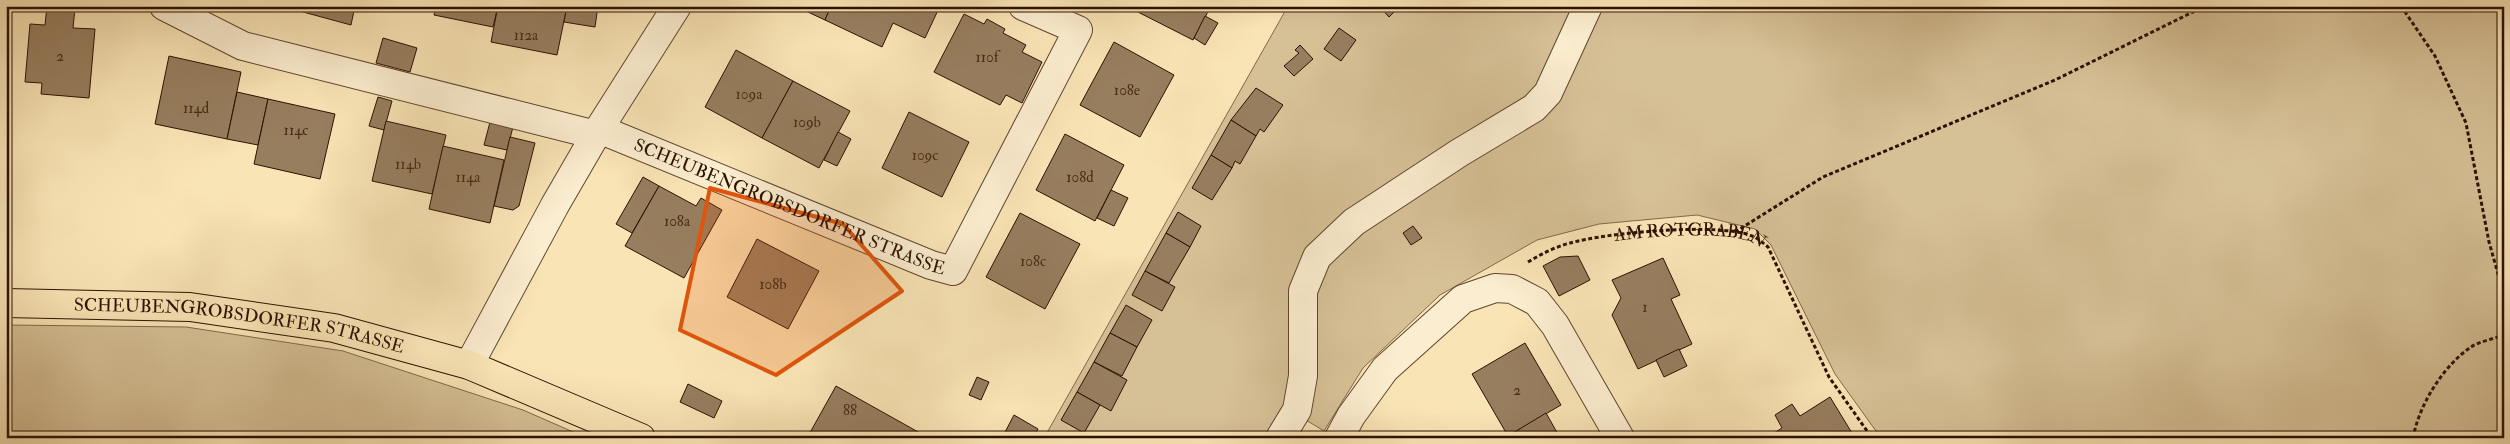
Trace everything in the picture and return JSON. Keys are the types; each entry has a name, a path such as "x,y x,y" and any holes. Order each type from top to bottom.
{"main road":[{"name":"SCHEUBENGROBSDORFER STRASSE","path":"6,303 190,307 334,328 469,365 641,438"}],"street":[{"name":"SCHEUBENGROBSDORFER STRASSE","path":"164,6 243,46 597,132 931,265 953,271 1078,30 1023,6"},
{"path":"469,365 555,205 597,132 677,6"},
{"path":"1280,438 1297,410 1303,376 1303,291 1317,257 1354,222 1459,153 1534,108 1548,93 1588,6"},
{"path":"1339,438 1351,416 1385,369 1463,299 1494,288 1512,289 1537,302 1555,325 1620,438"}],"path":[{"path":"1735,232 1823,177 2055,80 2205,6"},
{"path":"2401,6 2435,56 2466,123 2489,242 2504,295"},
{"name":"AM ROTGRABEN","path":"1494,288 1515,270 1539,255 1569,243 1612,235 1665,231 1735,232 1753,236 1768,247 1829,378 1872,438"},
{"path":"2413,438 2416,422 2438,379 2471,347 2504,335"}],"highlighted area":[{"path":"710,188 843,224 902,291 776,375 680,330"}],"shaded area":[{"path":"1288,6 2504,6 2504,438 1881,438 1835,374 1771,245 1755,229 1697,215 1599,224 1537,240 1440,295 1363,368 1324,431 1301,417 1288,438 1044,438"},
{"path":"6,325 186,327 343,351 523,410 587,438 6,438"}],"building":[{"path":"47,6 75,8 73,28 95,29 89,98 41,94 42,83 25,82 30,24 45,25"},
{"path":"281,6 355,6 351,25"},
{"path":"436,6 498,6 493,27 434,15"},
{"path":"498,6 567,6 557,55 491,42"},
{"path":"567,6 598,6 595,27 564,22"},
{"path":"795,6 831,6 825,20"},
{"path":"831,6 940,6 925,38 893,23 882,47 825,20"},
{"path":"1134,6 1211,6 1193,40 1132,9"},
{"path":"1379,6 1400,6 1389,17"},
{"path":"964,14 984,24 987,19 1005,29 1003,33 1026,45 1022,52 1042,62 1022,103 1006,95 1000,105 934,72"},
{"path":"1205,16 1218,23 1205,45 1194,38"},
{"path":"1339,28 1356,40 1341,61 1324,49"},
{"path":"383,38 417,48 410,72 376,63"},
{"path":"1114,42 1174,75 1140,137 1080,105"},
{"path":"1300,45 1313,59 1294,76 1284,66 1299,53 1295,50"},
{"path":"736,50 793,81 762,138 705,107"},
{"path":"169,56 241,72 227,139 155,124"},
{"path":"793,81 850,111 819,168 762,138"},
{"path":"1256,88 1283,105 1264,132 1260,129 1256,136 1231,120"},
{"path":"237,92 268,99 258,145 227,139"},
{"path":"378,97 392,101 384,130 369,126"},
{"path":"268,99 335,114 320,179 254,164"},
{"path":"909,112 969,142 942,197 882,168"},
{"path":"1231,120 1256,136 1240,164 1235,161 1232,168 1211,155"},
{"path":"386,121 446,135 432,194 372,181"},
{"path":"490,122 513,127 507,150 484,145"},
{"path":"838,132 851,139 837,166 824,160"},
{"path":"1065,134 1124,165 1095,221 1036,190"},
{"path":"510,137 535,143 519,206 513,210 494,206"},
{"path":"443,146 504,160 490,223 429,209"},
{"path":"1211,155 1232,168 1212,200 1192,188"},
{"path":"643,177 659,186 632,233 616,224"},
{"path":"659,186 696,206 701,198 722,210 684,278 625,246"},
{"path":"1111,190 1128,198 1114,226 1097,218"},
{"path":"1178,212 1201,226 1190,247 1166,233"},
{"path":"1020,213 1080,244 1045,309 986,277"},
{"path":"1413,226 1422,238 1411,245 1403,233"},
{"path":"1166,233 1190,247 1169,283 1145,271"},
{"path":"757,239 819,271 788,329 727,297"},
{"path":"1578,256 1590,280 1559,296 1543,266 1560,257"},
{"path":"1663,258 1680,295 1671,299 1692,344 1638,369 1612,315 1621,298 1612,280"},
{"path":"1145,271 1175,287 1162,311 1132,295"},
{"path":"1126,305 1152,320 1137,347 1110,333"},
{"path":"1110,333 1137,347 1122,376 1094,362"},
{"path":"1525,343 1561,405 1508,436 1472,374"},
{"path":"1679,349 1687,366 1664,377 1656,360"},
{"path":"1094,362 1127,380 1111,411 1077,392"},
{"path":"977,377 989,382 981,400 969,395"},
{"path":"688,384 722,401 714,418 680,402"},
{"path":"836,386 920,433 918,438 807,438"},
{"path":"1077,392 1100,405 1084,433 1061,420"},
{"path":"1830,397 1855,438 1766,438 1782,428 1775,415 1792,404 1800,416"},
{"path":"1546,413 1559,436 1555,438 1516,438 1513,433"},
{"path":"1014,415 1038,429 1033,438 1002,438"}]}
